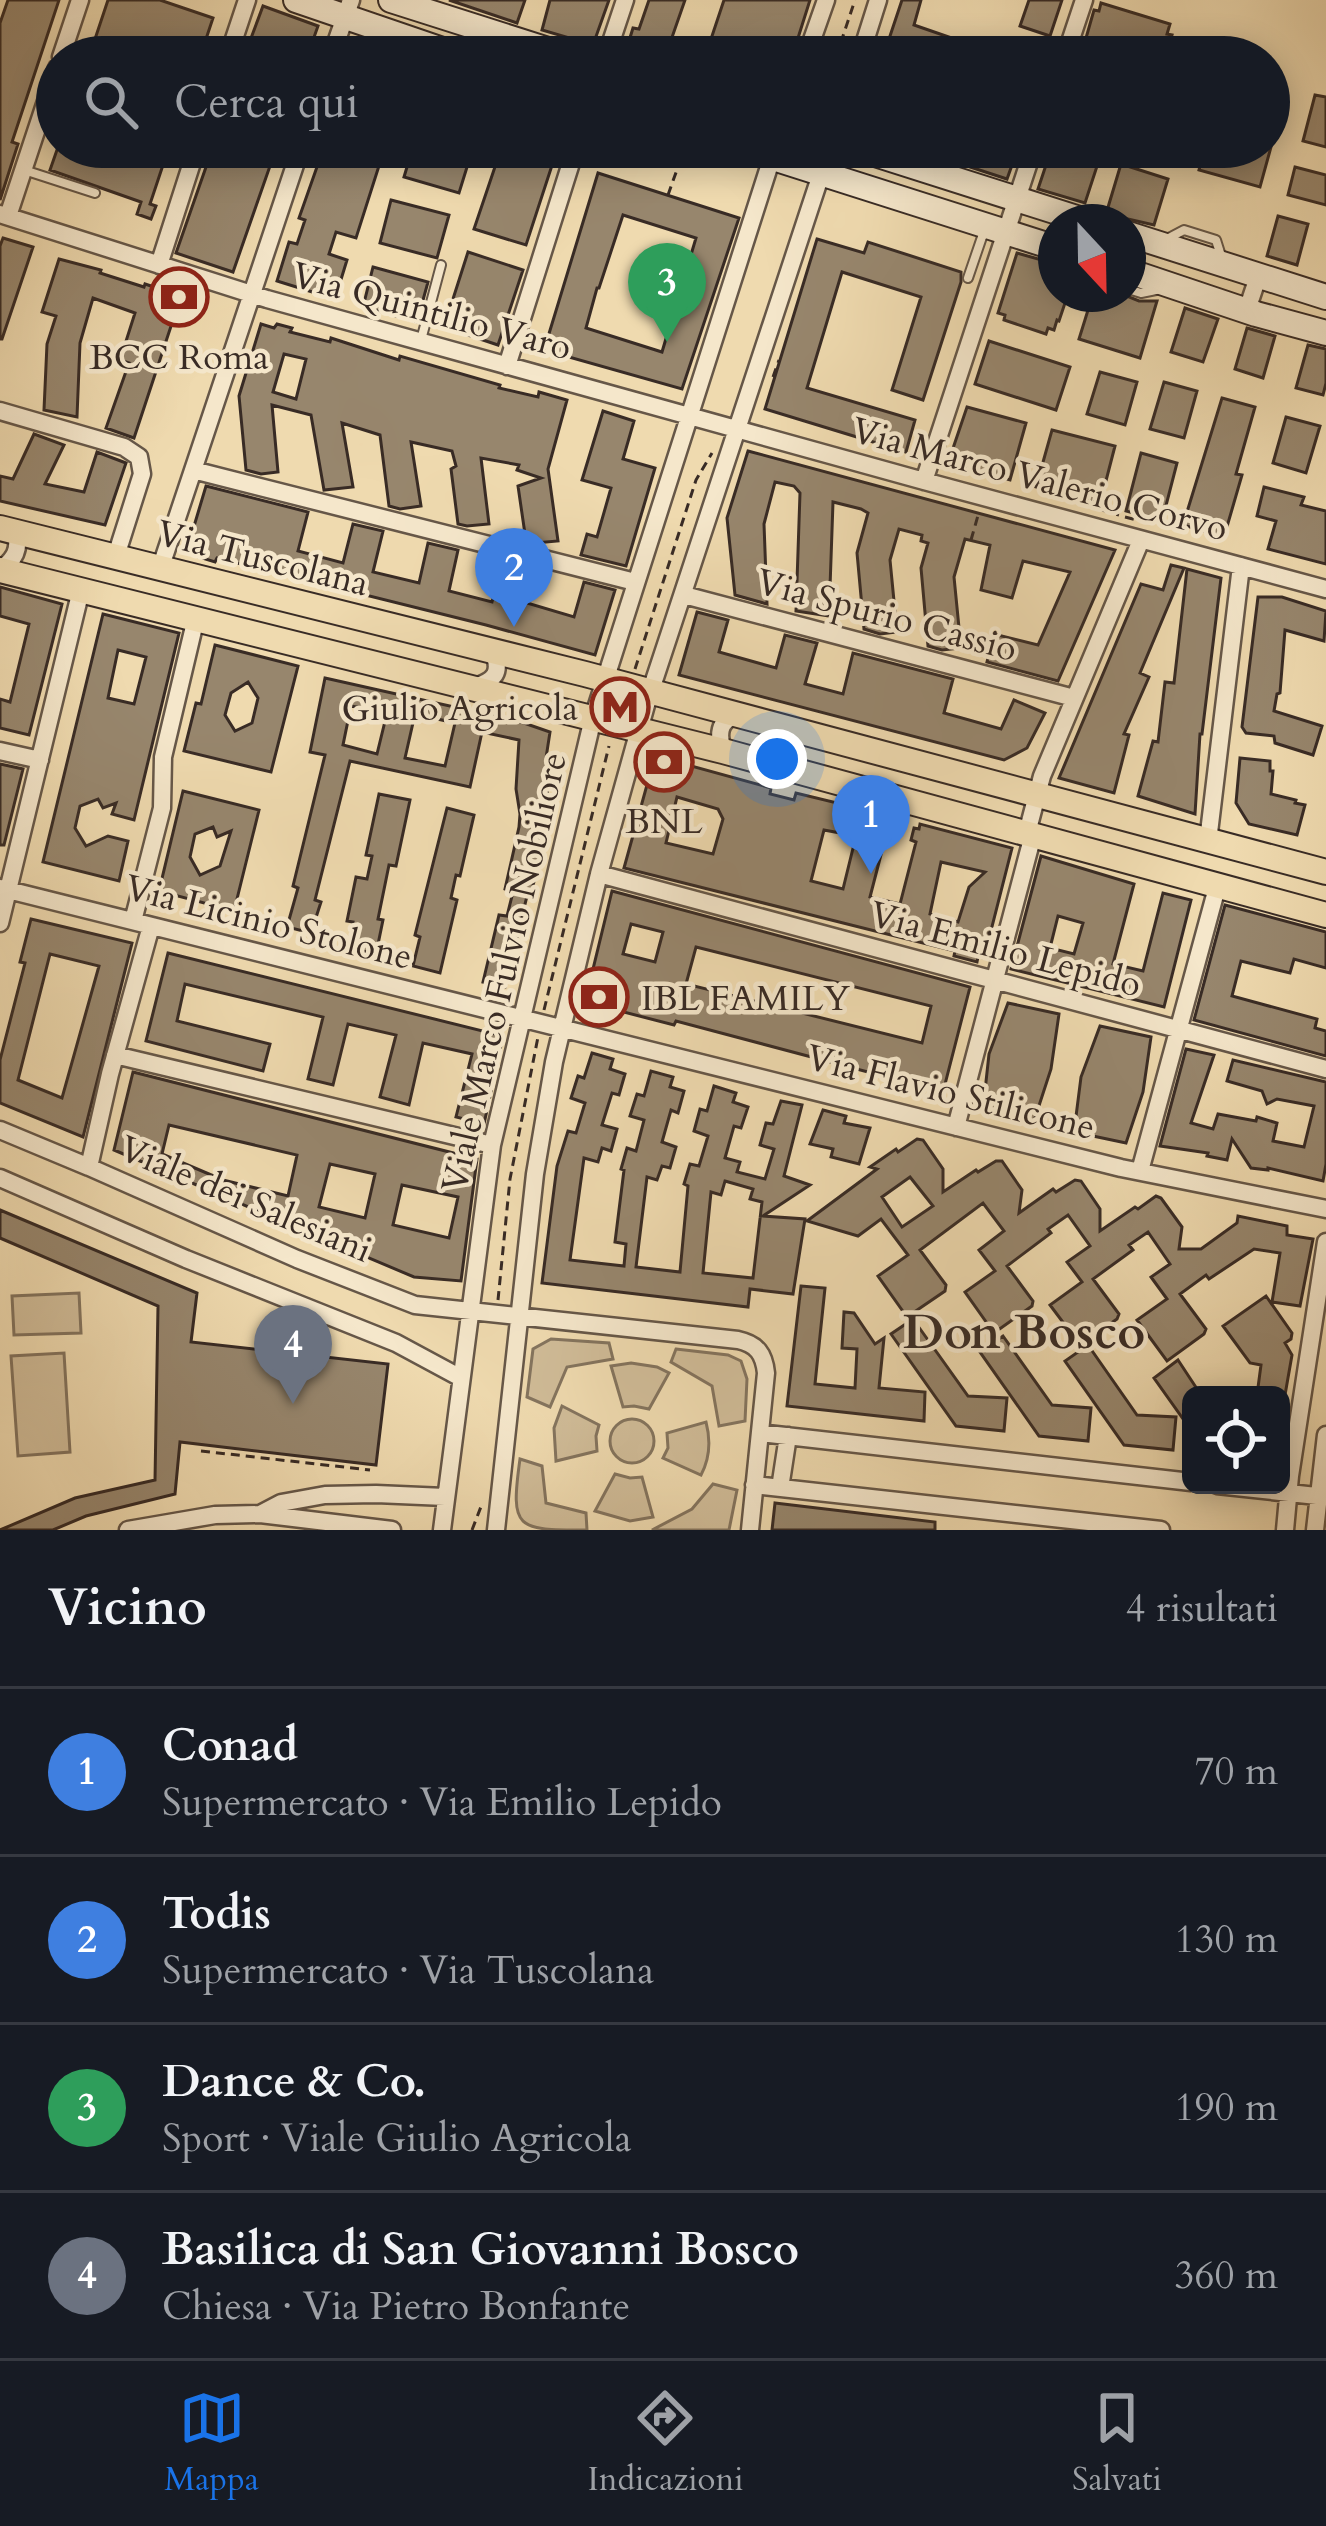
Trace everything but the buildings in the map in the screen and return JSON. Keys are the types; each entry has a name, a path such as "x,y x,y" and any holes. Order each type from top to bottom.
{"main road":[{"name":"Via Tuscolana","path":"8,530 605,679 1326,872"},
{"name":"Via Tuscolana","path":"0,570 474,687 597,730 639,730 723,751 1326,915"}],"street":[{"path":"68,36 80,0"},
{"path":"235,36 247,0"},
{"path":"296,0 348,9 413,36"},
{"path":"391,0 504,36"},
{"path":"613,36 625,0"},
{"path":"813,36 826,0"},
{"path":"867,36 878,0"},
{"path":"1072,36 1084,0"},
{"path":"4,215 36,130"},
{"path":"159,265 190,168"},
{"path":"160,569 294,168"},
{"path":"507,366 570,168"},
{"path":"597,730 605,679 769,168"},
{"path":"811,168 1038,243"},
{"path":"639,730 824,168"},
{"path":"918,168 1038,206"},
{"path":"924,482 998,231 1017,200 1027,168"},
{"name":"Via Quintilio Varo","path":"4,215 252,295 738,430"},
{"path":"1146,240 1326,297"},
{"path":"1240,308 1242,272"},
{"path":"1146,277 1326,333"},
{"path":"0,411 124,447 140,457 142,469 116,556"},
{"name":"Via Marco Valerio Corvo","path":"738,430 924,482 1143,531 1326,590"},
{"path":"193,470 635,582"},
{"name":"Via Tuscolana","path":"0,570 19,545 8,530"},
{"path":"956,1127 997,979 1042,776 1143,531"},
{"path":"1208,841 1241,566"},
{"path":"0,923 4,889 81,590"},
{"name":"Via Spurio Cassio","path":"684,595 1073,698"},
{"path":"89,1167 142,924 162,808 165,750 196,618"},
{"path":"474,687 497,674 493,652"},
{"path":"723,751 721,728 726,719 736,716"},
{"name":"Viale Marco Fulvio Nobiliore","path":"442,1530 492,1145 597,730"},
{"name":"Viale Marco Fulvio Nobiliore","path":"496,1530 535,1174 554,1062 639,730"},
{"path":"0,751 40,760"},
{"name":"Via Emilio Lepido","path":"599,874 1326,1069"},
{"path":"1140,1172 1217,884"},
{"name":"Via Licinio Stolone","path":"4,889 563,1028"},
{"name":"Via Flavio Stilicone","path":"563,1028 1140,1172 1326,1209"},
{"path":"116,1055 492,1145"},
{"name":"Viale dei Salesiani","path":"0,1130 408,1303 753,1345 766,1367 760,1433"},
{"path":"0,1178 396,1343 460,1378"},
{"path":"1290,1486 1326,1243"},
{"path":"750,1530 760,1433 1182,1481"},
{"path":"1315,1530 1326,1435"},
{"path":"780,1488 788,1436"},
{"path":"754,1485 1161,1530"},
{"path":"1290,1493 1322,1497"},
{"path":"1286,1530 1289,1494"},
{"path":"260,1514 281,1503 325,1495 445,1497"},
{"path":"128,1530 214,1515 260,1514 392,1530"}],"lane":[{"path":"23,168 95,193"},
{"path":"968,278 980,242 998,231"},
{"path":"421,341 441,265"},
{"path":"1146,293 1170,285"}],"path":[{"path":"843,36 855,0"},
{"path":"668,196 678,168"},
{"path":"773,377 778,360"},
{"path":"971,540 979,510"},
{"path":"1102,510 1122,516 1143,531"},
{"path":"597,730 609,745"},
{"path":"487,1289 510,1292"},
{"path":"201,1451 370,1470"}],"shaded area":[{"path":"79,1293 81,1333 14,1335 12,1296"},
{"path":"551,1339 609,1343 613,1359 567,1367 550,1407 527,1397 533,1349"},
{"path":"676,1349 741,1361 747,1379 745,1421 719,1426 712,1386 671,1362"},
{"path":"64,1353 70,1452 18,1456 11,1356"},
{"path":"631,1363 669,1373 649,1409 623,1407 611,1366"},
{"path":"562,1406 599,1425 597,1451 556,1461 554,1428"},
{"path":"632,1419 648,1425 654,1441 648,1457 632,1463 616,1457 610,1441 616,1425"},
{"path":"706,1422 709,1449 701,1475 663,1458 667,1433"},
{"path":"520,1459 542,1466 546,1503 586,1513 587,1530 545,1529 523,1521 516,1500"},
{"path":"615,1474 642,1477 653,1517 630,1521 595,1511"},
{"path":"713,1484 737,1490 729,1530 652,1530 692,1509"}],"place":[{"name":"BCC Roma","path":"179,297"},
{"name":"Dance & Co.","path":"667,342"},
{"name":"Todis","path":"514,627"},
{"name":"Giulio Agricola","path":"620,707"},
{"name":"BNL","path":"664,762"},
{"name":"Conad","path":"871,874"},
{"name":"IBL FAMILY","path":"599,997"},
{"name":"Basilica di San Giovanni Bosco","path":"293,1404"}],"district":[{"name":"Don Bosco","path":"1024,1331"}]}
